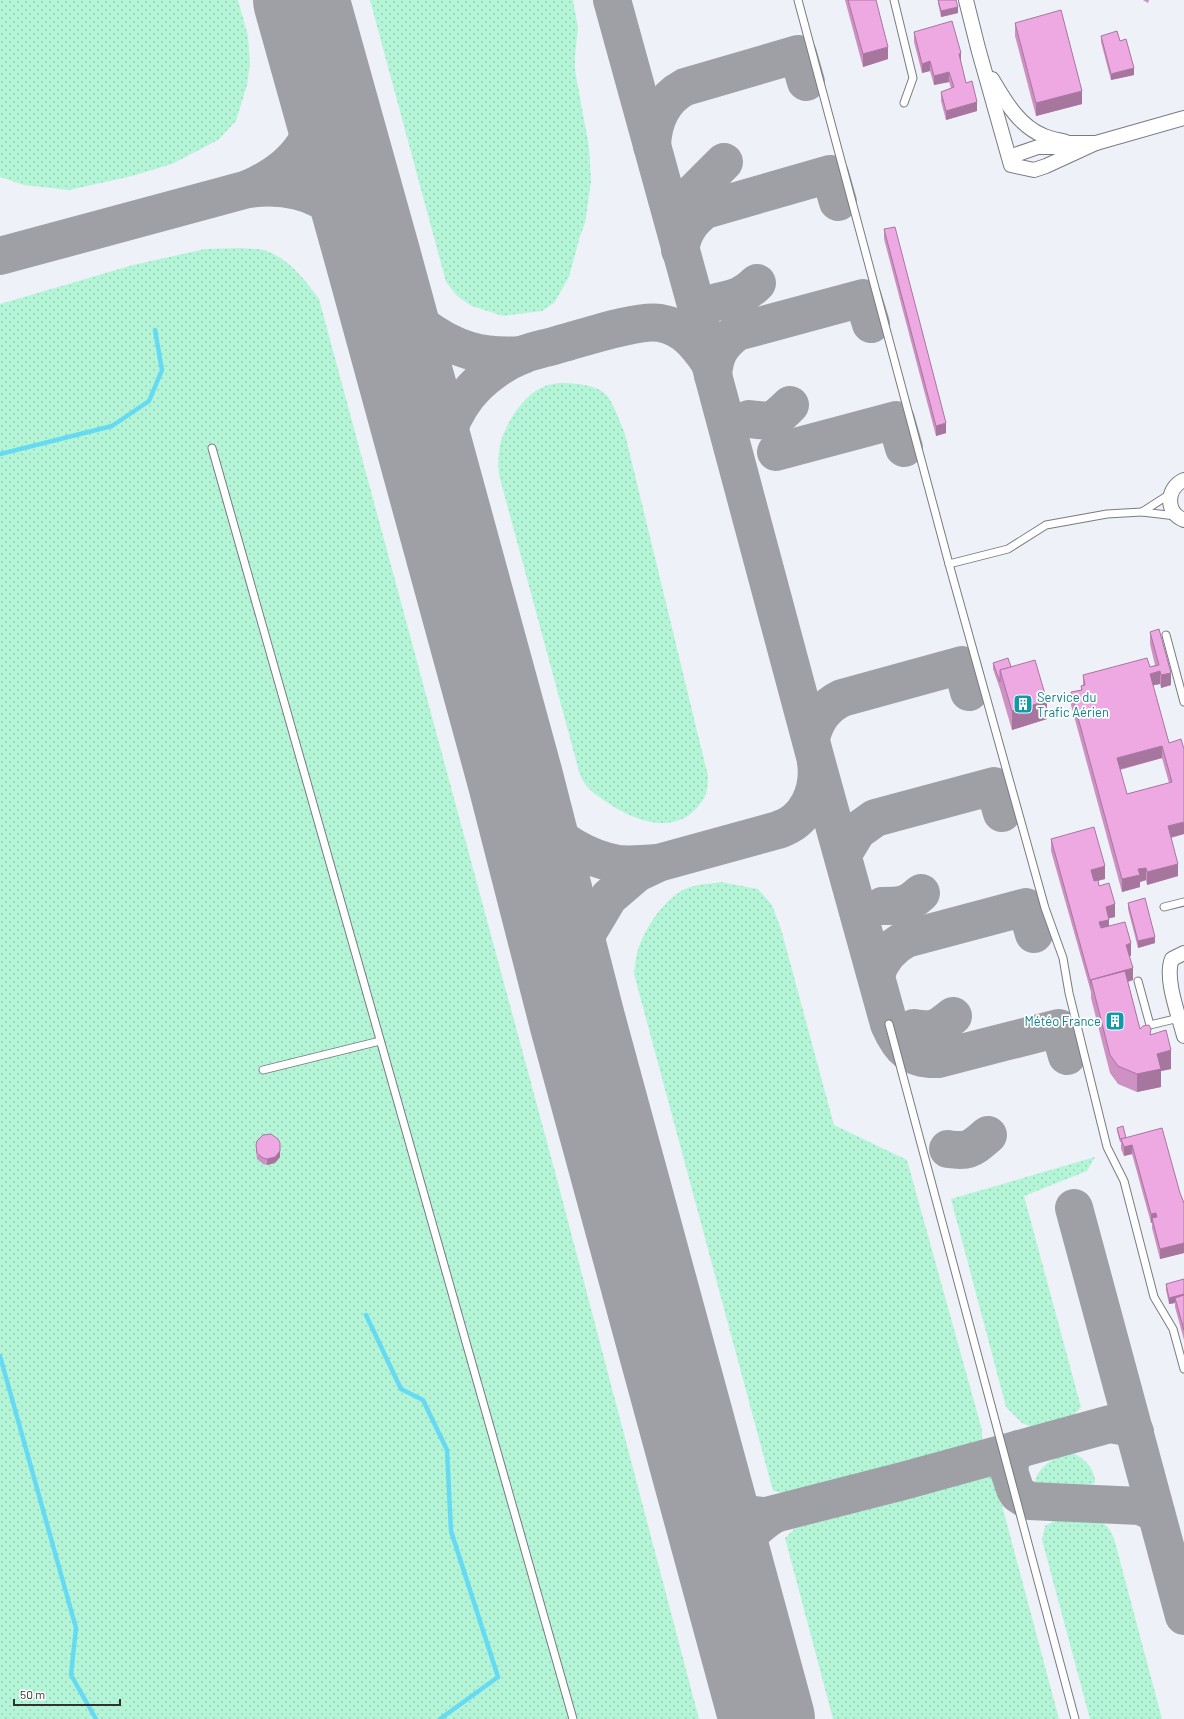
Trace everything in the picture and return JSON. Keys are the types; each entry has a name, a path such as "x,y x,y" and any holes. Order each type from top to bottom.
{"street":[{"path":"966,0 1010,161"},
{"path":"978,48 990,76 1006,102 1021,120 1045,136 1070,143 1096,143"},
{"path":"1010,161 1034,170 1096,143 1184,118"},
{"path":"1010,161 1038,147 1056,147 1070,143"},
{"path":"1180,518 1171,508 1170,494 1174,488 1184,480"},
{"path":"1184,953 1172,959 1169,969 1170,980 1184,1036"}],"lane":[{"path":"798,0 949,564 1045,908 1063,958 1069,993 1107,1147 1124,1181 1154,1297 1173,1329 1184,1369"},
{"path":"894,0 914,78 904,103"},
{"path":"212,448 573,1719"},
{"path":"1142,512 1170,494"},
{"path":"949,564 1008,549 1046,525 1107,514 1142,512 1180,518"},
{"path":"1166,635 1184,702"},
{"path":"1164,907 1184,902"},
{"path":"1138,981 1150,1025 1179,1018"},
{"path":"889,1024 1075,1719"},
{"path":"263,1070 380,1041"}],"green space":[{"path":"0,0 238,0 248,36 250,64 247,85 236,121 218,140 172,164 132,176 69,190 24,185 0,177"},
{"path":"370,0 573,0 578,28 575,70 589,147 591,182 585,223 569,277 554,303 542,311 503,316 472,306 457,296 446,282"},
{"path":"239,248 264,250 283,260 296,271 319,299 554,1168 699,1719 0,1719 0,304 133,265 205,249"},
{"path":"559,383 585,385 599,389 608,397 613,405 625,434 708,776 708,786 702,802 686,817 674,822 650,822 627,814 597,796 587,787 582,779 499,475 499,449 511,418 534,392 545,386"},
{"path":"721,882 758,889 772,905 781,929 834,1125 907,1160 982,1430 982,1442 970,1451 821,1489 783,1493 773,1491 634,974 636,956 640,944 656,915 670,899 687,888"},
{"path":"1095,1157 1087,1171 1024,1196 1081,1407 1068,1422 1049,1430 1036,1429 1022,1423 1006,1407 951,1199"},
{"path":"1071,1452 1088,1464 1095,1478 1095,1483 1087,1486 1042,1490 1034,1485 1039,1473 1048,1463"},
{"path":"980,1471 989,1473 995,1479 1059,1719 833,1719 785,1538 799,1525 898,1493"},
{"path":"1060,1518 1094,1519 1100,1521 1111,1532 1115,1542 1162,1719 1090,1719 1042,1540 1045,1526"}],"building":[{"path":"848,0 876,0 888,47 863,54"},
{"path":"938,0 956,0 958,7 941,11"},
{"path":"1061,10 1082,91 1036,103 1015,23"},
{"path":"952,21 961,53 959,54 966,83 972,81 977,102 946,111 941,92 954,87 949,72 934,76 930,61 922,64 914,32"},
{"path":"1117,31 1120,41 1126,39 1134,68 1111,74 1101,36"},
{"path":"895,227 946,423 936,426 884,229"},
{"path":"1159,629 1171,673 1161,675 1160,671 1150,674 1169,743 1181,739 1184,749 1184,822 1168,826 1178,864 1147,872 1146,868 1138,869 1140,875 1122,879 1071,692 1082,690 1081,686 1085,685 1083,675 1147,658 1150,667 1159,665 1150,632","holes":["1162,746 1172,782 1127,794 1117,758"]},
{"path":"1008,658 1011,667 1000,670 1000,682 993,663"},
{"path":"1035,660 1047,701 1012,711 1000,670"},
{"path":"1094,827 1105,866 1091,870 1094,881 1098,880 1099,886 1109,883 1115,904 1106,907 1109,920 1099,922 1101,928 1125,922 1131,943 1126,945 1133,968 1090,980 1051,839"},
{"path":"1145,898 1155,937 1138,941 1128,903"},
{"name":"Météo France","path":"1125,971 1140,1029 1143,1026 1149,1025 1151,1029 1150,1035 1166,1030 1171,1050 1157,1054 1161,1069 1137,1074 1118,1066 1110,1055 1091,980"},
{"path":"1123,1126 1126,1138 1120,1139 1117,1128"},
{"path":"1162,1128 1184,1203 1184,1243 1160,1249 1152,1218 1157,1217 1156,1213 1151,1214 1132,1145 1124,1147 1121,1139"},
{"path":"271,1134 278,1139 280,1143 280,1151 275,1157 267,1159 263,1158 257,1153 256,1145 257,1141 263,1135"},
{"path":"1184,1279 1184,1294 1169,1298 1166,1284"},
{"path":"1184,1295 1184,1330 1175,1298"}],"waterway":[{"path":"0,454 112,426 149,401 162,370 155,330"},
{"path":"366,1315 401,1389 423,1400 447,1450 451,1531 498,1677 440,1719"},
{"path":"0,1356 76,1628 71,1675 96,1719"}],"taxiway":[{"path":"612,0 696,305 713,375 816,760 889,1024 897,1040 907,1051 913,1055 928,1059 938,1059 1059,1028 1067,1056"},
{"path":"652,146 654,128 660,112 670,98 685,87 798,54 806,82"},
{"path":"0,256 248,189 268,179 284,168 297,155 307,141 314,125 318,107 320,88 319,66"},
{"path":"690,196 724,162"},
{"path":"680,250 688,227 695,218 705,210 830,174 838,202"},
{"path":"248,189 269,187 289,189 306,193 322,200 350,223 373,257 395,302 421,325 445,341 469,350 494,355 523,355"},
{"path":"717,302 739,296 748,291 757,283"},
{"path":"713,375 715,361 719,350 726,341 737,332 863,298 871,324"},
{"path":"436,493 444,442 459,407 472,390 485,378 514,358 625,326 660,323 669,325 683,332 695,343 710,363"},
{"path":"749,419 772,420 780,415 790,405"},
{"path":"776,452 896,420 904,448"},
{"path":"811,738 822,714 826,709 842,698 962,665 969,692"},
{"path":"577,1020 575,982 582,946 588,932 609,897 637,873 658,863 788,826 797,820 809,803 816,783 816,762"},
{"path":"515,778 528,804 538,818 555,834 574,848 596,858 618,864 658,863"},
{"path":"843,854 857,831 875,818 994,786 1002,813"},
{"path":"882,906 894,906 908,903 921,893"},
{"path":"876,975 881,963 891,949 906,939 1026,907 1034,934"},
{"path":"914,1028 935,1028 953,1016"},
{"path":"948,1149 966,1150 978,1144 988,1135"},
{"path":"1074,1208 1184,1616"},
{"path":"697,1459 714,1492 730,1507 752,1515 766,1516 903,1481 1110,1424 1127,1427 1135,1432"},
{"path":"1019,1449 1011,1458 1009,1471 1018,1494 1029,1501 1140,1506 1156,1513"},
{"path":"733,1592 735,1567 741,1547 754,1530 773,1515"}],"runway":[{"path":"301,0 515,778 577,1020 767,1719"}],"place":[{"name":"Service du Trafic Aérien","path":"1023,704"},
{"name":"Météo France","path":"1115,1021"}]}
